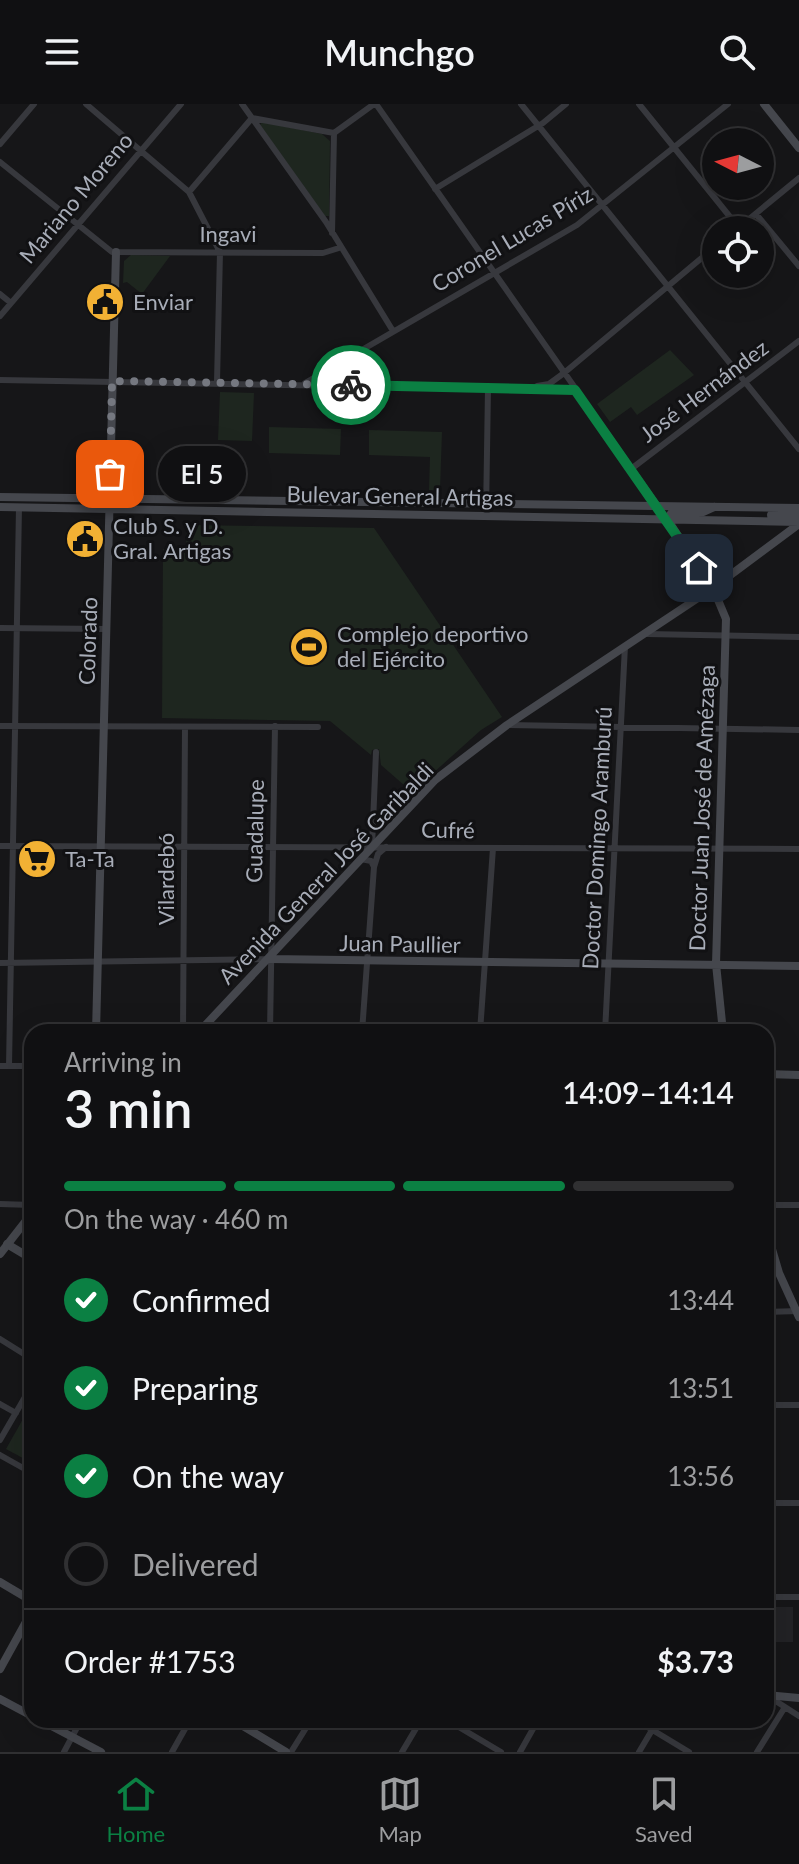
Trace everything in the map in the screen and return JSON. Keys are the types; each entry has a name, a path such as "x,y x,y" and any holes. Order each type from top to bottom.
{"street":[{"path":"0,144 34,104"},
{"path":"86,104 189,192 220,252 217,382"},
{"name":"Mariano Moreno","path":"0,316 181,104"},
{"path":"242,104 393,331"},
{"path":"252,118 334,133 375,104 667,519 672,512 703,512 718,506"},
{"path":"521,104 799,449"},
{"path":"435,189 566,104"},
{"path":"639,104 728,216"},
{"name":"Coronel Lucas Píriz","path":"301,384 602,207 728,104"},
{"path":"764,104 799,148"},
{"path":"189,192 252,118"},
{"path":"332,236 334,133"},
{"path":"0,162 104,249 116,252"},
{"path":"754,216 799,178"},
{"path":"756,214 799,266"},
{"name":"Ingavi","path":"116,252 323,253 339,248"},
{"name":"Colorado","path":"96,1024 116,252"},
{"path":"533,388 549,384 564,373 702,257"},
{"path":"0,294 11,303"},
{"name":"José Hernández","path":"631,469 799,341"},
{"path":"0,380 575,390"},
{"path":"486,510 488,388"},
{"name":"Bulevar General Artigas","path":"0,497 109,504 486,510 799,523"},
{"name":"Bulevar General Artigas","path":"0,507 109,504"},
{"name":"Bulevar General Artigas","path":"486,510 658,505 799,508"},
{"path":"9,1066 19,507"},
{"path":"744,507 744,520"},
{"path":"760,520 769,515 799,515"},
{"name":"Doctor Juan José de Amézaga","path":"667,519 713,588 725,612 716,964 722,1024"},
{"name":"Avenida General José Garibaldi","path":"207,1024 435,780 507,725 713,588 799,523"},
{"path":"0,628 106,629"},
{"path":"645,634 799,637"},
{"name":"Doctor Domingo Aramburú","path":"605,1024 625,646"},
{"path":"507,725 799,730"},
{"path":"0,726 318,727"},
{"name":"Guadalupe","path":"270,1024 275,726"},
{"name":"Vilardebó","path":"183,1024 185,727"},
{"path":"372,847 376,823 376,752"},
{"path":"376,823 389,829"},
{"name":"Cufré","path":"0,846 799,849"},
{"path":"363,1024 374,867 378,854 386,847"},
{"path":"481,1024 493,848"},
{"path":"361,859 371,861 374,867"},
{"name":"Juan Paullier","path":"0,963 270,959 799,966"},
{"path":"0,989 10,983"},
{"path":"0,1066 24,1067"},
{"path":"774,1074 799,1075"},
{"path":"0,1204 24,1205"},
{"path":"774,1205 799,1205"},
{"path":"0,1254 24,1223"},
{"path":"7,1244 24,1254"},
{"path":"774,1256 798,1313 774,1312"},
{"path":"0,1339 24,1354"},
{"path":"0,1440 24,1399"},
{"path":"0,1404 16,1413"},
{"path":"774,1405 799,1405"},
{"path":"0,1455 24,1468"},
{"path":"774,1503 799,1503"},
{"path":"0,1582 24,1596"},
{"path":"774,1597 799,1597"},
{"path":"0,1669 24,1626"},
{"path":"774,1697 799,1698"},
{"path":"0,1699 24,1712"},
{"path":"774,1701 799,1716"},
{"path":"774,1725 785,1707"},
{"path":"55,1728 101,1752"},
{"path":"64,1752 77,1728"},
{"path":"172,1752 186,1728"},
{"path":"247,1728 289,1752 306,1728"},
{"path":"402,1752 416,1728"},
{"path":"460,1728 501,1752"},
{"path":"520,1752 534,1728"},
{"path":"649,1728 689,1752"},
{"path":"757,1752 772,1728"},
{"path":"639,1752 652,1730"}],"shaded area":[{"path":"262,122 322,134 330,141 329,216 325,216 260,125"},
{"path":"131,255 170,256 142,294 127,282 123,283 124,261"},
{"path":"670,350 694,375 637,415 631,407 610,422 597,404"},
{"path":"220,392 254,393 252,441 218,440"},
{"path":"269,427 341,429 340,455 269,453"},
{"path":"369,430 442,432 440,490 429,490 430,457 369,455"},
{"name":"Complejo deportivo del Ejército","path":"187,525 374,528 502,717 481,730 412,792 381,765 379,749 372,750 371,755 330,721 162,718 163,549 186,550"},
{"path":"24,1417 24,1459 6,1449"},
{"path":"774,1607 793,1607 793,1642 774,1642"}],"way so far":[{"path":"110,474 112,381 351,385"}],"place":[{"name":"Enviar","path":"105,302"},
{"name":"El 5","path":"110,474"},
{"name":"Club S. y D. Gral. Artigas","path":"85,539"},
{"name":"Complejo deportivo del Ejército","path":"309,647"},
{"name":"Ta-Ta","path":"37,859"}],"route":[{"path":"351,385 575,390 699,568"}]}
